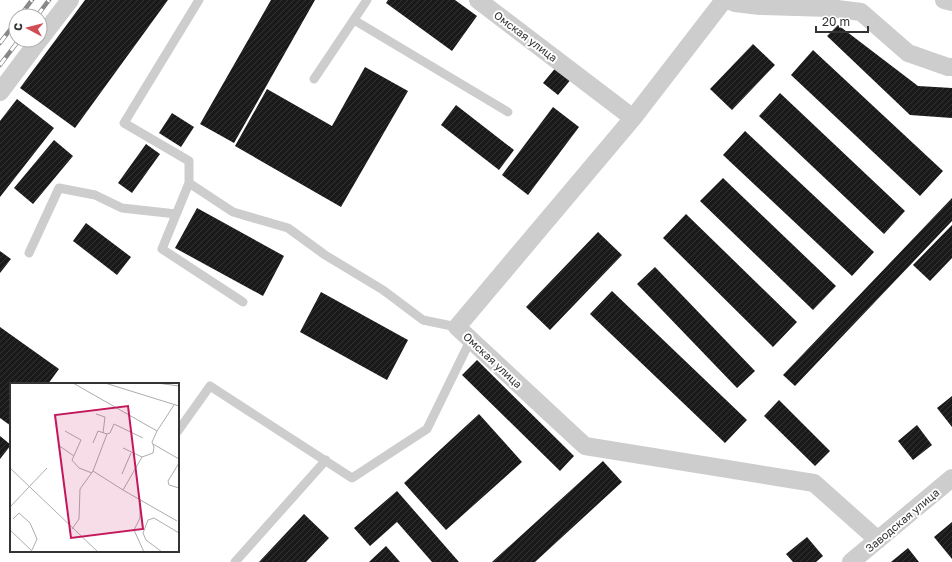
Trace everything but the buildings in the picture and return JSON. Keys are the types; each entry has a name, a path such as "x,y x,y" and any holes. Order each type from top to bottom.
{"street":[{"path":"48,29 70,0"},
{"name":"Омская улица","path":"478,0 633,118 457,327 585,446 814,483 878,540"},
{"path":"633,118 724,0"},
{"path":"728,0 735,3 760,6 830,8 861,12 908,53 948,67 952,67"},
{"path":"944,0 952,2"},
{"path":"0,92 34,48"},
{"name":"Заводская улица","path":"851,562 952,478"}],"lane":[{"path":"199,0 124,123 189,161 189,183 162,248 243,302"},
{"path":"314,78 367,0"},
{"path":"354,20 508,112"},
{"path":"189,183 233,212 288,228 325,255 382,290 423,320 457,327"},
{"path":"29,253 59,188 95,195 122,208 176,214"},
{"path":"179,430 210,386 352,478 427,429 471,339"},
{"path":"235,562 326,460"}],"railway":[{"path":"26,8 32,0"},
{"path":"43,8 49,0"},
{"path":"0,43 8,32"},
{"path":"0,65 13,48"}]}
